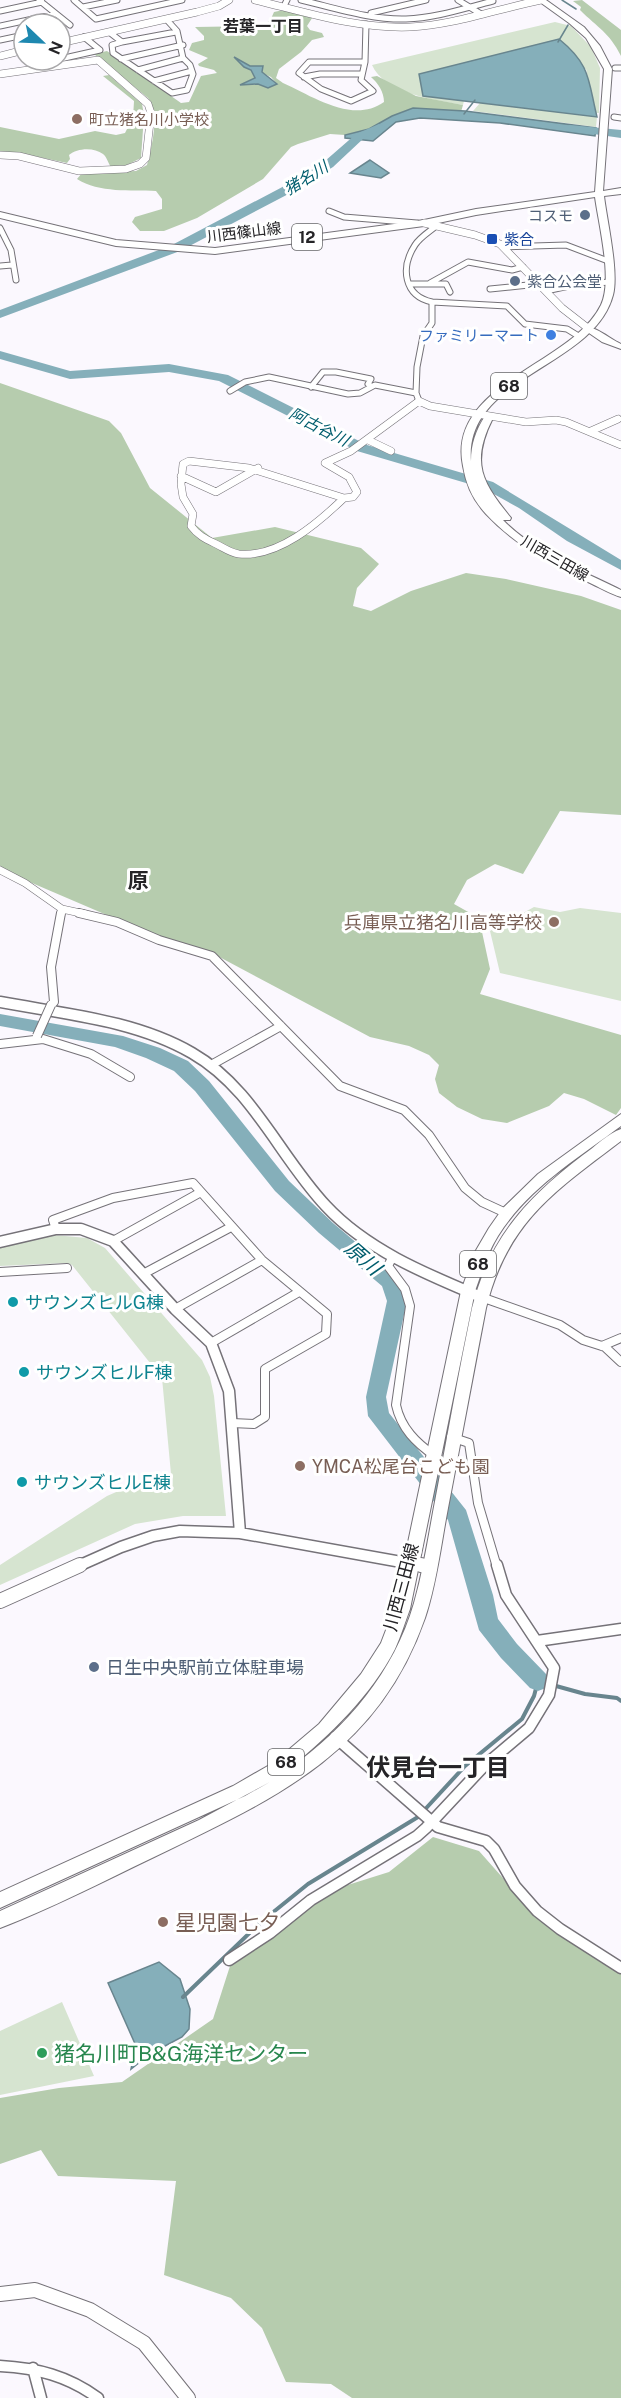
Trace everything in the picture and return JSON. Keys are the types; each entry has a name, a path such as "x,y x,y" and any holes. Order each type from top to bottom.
{"main road":[{"path":"541,0 583,30 601,51 608,69 613,122"},
{"path":"551,0 582,20 597,33 611,52 618,68 616,86"},
{"path":"603,193 608,143 615,107"},
{"name":"川西篠山線","path":"0,215 91,238 162,248 215,251 421,223 476,212 621,191"},
{"name":"川西三田線","path":"603,193 611,282 610,294 604,309 592,331 500,393 485,415 475,447 477,472 487,495 502,514 530,538 621,586"},
{"name":"川西三田線","path":"603,193 618,262 620,293 611,314 485,415 468,432 465,446 466,468 471,486 486,510 532,547 621,594"},
{"path":"592,331 621,347"},
{"name":"川西三田線","path":"0,1920 205,1825 272,1791 338,1740 367,1707 404,1648 417,1618 447,1479 447,1436 483,1251 508,1214 536,1184 621,1119"},
{"name":"川西三田線","path":"475,1294 499,1250 518,1222 545,1193 621,1134"},
{"name":"川西三田線","path":"0,1900 239,1791 279,1768 325,1729 367,1679 388,1646 402,1609 434,1460 447,1436"}],"street":[{"path":"74,0 96,19 182,0 197,12"},
{"path":"82,7 117,0"},
{"path":"72,40 197,12 219,6 229,0"},
{"path":"255,0 286,3 366,24 407,28 436,25 541,0"},
{"path":"301,0 367,14 407,19 493,1 491,0"},
{"path":"367,14 426,0"},
{"path":"458,0 481,14"},
{"path":"0,11 41,1 54,12"},
{"path":"166,19 174,25 183,45 183,58 192,71 187,90 172,93 113,53 112,45 176,32"},
{"path":"365,62 309,62 299,73 321,89 351,101 373,91 361,80 365,62 366,24"},
{"path":"109,32 122,42"},
{"path":"72,56 100,50 84,37"},
{"path":"121,59 183,45"},
{"path":"138,70 183,58"},
{"path":"0,74 98,60 145,99 151,113 146,158 134,167 79,171 19,156 0,155"},
{"path":"154,81 192,71"},
{"path":"304,77 320,74 362,74"},
{"path":"329,211 344,217 421,223 492,240 504,247 562,308 592,331"},
{"path":"435,226 414,247 408,260 407,274 417,297 432,302 507,306 525,324 567,329 580,337"},
{"path":"0,228 11,250 16,280"},
{"path":"504,247 566,245 608,261"},
{"path":"0,250 11,250"},
{"path":"430,283 468,262 512,270 523,267"},
{"path":"0,267 12,265"},
{"path":"546,291 559,286 611,282"},
{"path":"410,284 446,284 450,292"},
{"path":"490,289 538,284"},
{"path":"432,302 432,323 423,336 417,367 416,393 419,401 430,406 526,422 553,420 566,422 621,445"},
{"path":"311,387 324,372 371,379 368,384 371,386"},
{"path":"230,391 245,382 269,377 355,394 371,386 416,393"},
{"path":"344,498 259,468 189,461 183,464 181,476 183,500 193,514 191,523 193,529 206,539 240,554 262,551 280,544 317,521 344,498 356,495 354,484 349,477 325,462 351,451 419,401"},
{"path":"591,431 618,419"},
{"path":"537,428 553,420"},
{"path":"366,441 391,451"},
{"path":"181,476 216,492 259,468"},
{"path":"0,870 25,883 62,909 117,922 159,940 212,956 340,1086 351,1093 402,1108 414,1117 475,1197 508,1214"},
{"path":"36,1038 54,1002 51,991 52,955 62,909"},
{"path":"0,1002 144,1033 180,1047 211,1065 245,1099 327,1206 364,1239 446,1283 524,1314 560,1325 583,1340 602,1346 621,1362"},
{"path":"211,1065 281,1026"},
{"path":"0,1044 36,1038 60,1043 91,1054 130,1077"},
{"path":"56,1229 53,1220 113,1198 193,1183 261,1260 327,1314 326,1334 265,1369 265,1417 254,1424 232,1424"},
{"path":"113,1241 201,1192"},
{"path":"143,1274 231,1227"},
{"path":"0,1242 56,1229 81,1229 113,1241 175,1309 211,1343 229,1391 240,1533"},
{"path":"393,1256 388,1266 402,1283 409,1296 410,1306 396,1406 397,1416 414,1440 434,1460"},
{"path":"175,1309 261,1260"},
{"path":"0,1272 67,1268"},
{"path":"211,1343 299,1292"},
{"path":"602,1346 621,1338"},
{"path":"229,1960 270,1933 311,1900 417,1836 425,1816 523,1734 549,1692 554,1668 506,1595 478,1503 469,1443 447,1436"},
{"path":"0,1601 121,1547 153,1536 180,1531 240,1533 429,1567"},
{"path":"537,1641 621,1629"},
{"path":"325,1729 444,1830 486,1841 494,1849 515,1886 537,1911 560,1929 621,1968"},
{"path":"0,2294 35,2290 90,2310 144,2343 188,2398"},
{"path":"0,2366 33,2368 64,2377 98,2398"},
{"path":"33,2368 41,2398"}],"green space":[{"path":"582,0 621,30 621,56 608,36 573,1"},
{"path":"288,9 314,15 307,26 310,30 322,33 324,37 312,40 279,69 276,78 283,83 334,106 360,110 372,108 384,102 380,88 371,77 377,76 416,96 463,105 461,112 413,108 392,116 369,129 345,135 330,134 298,144 291,147 263,179 197,218 164,231 140,231 132,222 135,217 162,209 162,199 156,191 105,189 77,179 82,173 136,171 147,165 153,139 154,113 148,98 94,54 107,51 181,103 189,102 201,76 217,73 199,66 198,64 208,58 189,50 192,43 204,40 204,36 195,27 257,26 270,21 274,12","holes":["235,58 250,66 263,66 262,73 271,77 277,84 268,88 258,84 243,85 255,79 251,70"]},
{"path":"555,22 571,26 591,47 600,68 599,113 596,113 586,69 423,96 464,101 463,105 425,98 398,89 378,75 372,65"},
{"path":"109,75 142,104 144,115 141,158 125,166 111,167 103,154 90,149 72,153 67,163 0,152 0,127 59,139 95,131 116,135 125,133 127,129 125,128 133,118 134,101 103,76"},
{"path":"480,103 597,117 596,127 473,111"},
{"path":"0,383 109,421 121,433 150,488 212,538 275,527 361,548 379,564 357,588 353,606 371,611 411,591 466,573 506,579 581,596 621,610 621,815 560,811 523,874 495,864 467,880 454,904 479,918 490,969 480,994 621,1035 621,1108 616,1115 584,1099 564,1093 549,1106 507,1123 482,1119 457,1107 439,1093 435,1079 439,1065 429,1055 409,1046 370,1037 210,952 158,937 0,867"},
{"path":"534,907 560,912 580,908 621,913 621,1001 500,973 490,931"},
{"path":"54,1235 87,1238 105,1248 202,1360 210,1377 214,1396 226,1516 183,1516 135,1524 0,1585 0,1565 107,1496 130,1486 171,1474 162,1378 72,1265 67,1263 0,1266 0,1245"},
{"path":"433,1837 479,1851 527,1905 621,1972 621,2398 352,2398 331,2384 286,2382 262,2328 231,2298 164,2275 176,2181 58,2176 41,2150 0,2164 0,2098 59,2088 122,2082 213,2019 230,1966 335,1889 389,1872"},
{"name":"猪名川町B&G海洋センター","path":"62,2002 94,2076 0,2095 0,2031"}],"water":[{"path":"559,39 583,65 597,117 423,96 419,74"},
{"path":"234,57 250,66 263,66 262,72 277,84 268,88 258,84 240,85 255,78 251,70 244,67"},
{"path":"413,108 465,111 596,128 595,136 500,123 420,118 396,122 373,141 345,138 345,135 369,129 392,116"},
{"path":"370,160 389,173 381,178 350,173"},
{"path":"159,1962 180,1979 190,2009 189,2029 182,2037 150,2054 131,2069 136,2046 108,1983"}],"waterway":[{"path":"562,0 576,9"},
{"path":"558,42 568,25"},
{"path":"464,114 475,100"},
{"name":"猪名川","path":"0,314 176,248 294,186 329,164 360,136 379,127"},
{"name":"猪名川","path":"570,128 621,134"},
{"name":"阿古谷川","path":"0,355 70,375 169,368 223,378 362,448 488,485 621,566"},
{"name":"原川","path":"0,1020 117,1041 153,1053 181,1066 202,1086 282,1186 326,1228 390,1282 397,1301 376,1397 379,1416 458,1516 482,1595 487,1623 509,1651 538,1681"},
{"path":"183,1997 261,1922 308,1884 418,1817 465,1766 522,1719 534,1696 538,1681 585,1694 617,1698 621,1701"}],"place":[{"name":"町立猪名川小学校","path":"77,119"},
{"name":"コスモ","path":"585,215"},
{"name":"紫合","path":"492,239"},
{"name":"紫合公会堂","path":"515,281"},
{"name":"ファミリーマート","path":"551,335"},
{"name":"兵庫県立猪名川高等学校","path":"554,922"},
{"name":"サウンズヒルG棟","path":"13,1302"},
{"name":"サウンズヒルF棟","path":"24,1372"},
{"name":"YMCA松尾台こども園","path":"300,1466"},
{"name":"サウンズヒルE棟","path":"22,1482"},
{"name":"日生中央駅前立体駐車場","path":"94,1667"},
{"name":"星児園七夕","path":"163,1922"},
{"name":"猪名川町B&G海洋センター","path":"42,2053"}],"district":[{"name":"若葉一丁目","path":"263,26"},
{"name":"原","path":"138,880"},
{"name":"伏見台一丁目","path":"438,1767"}]}
